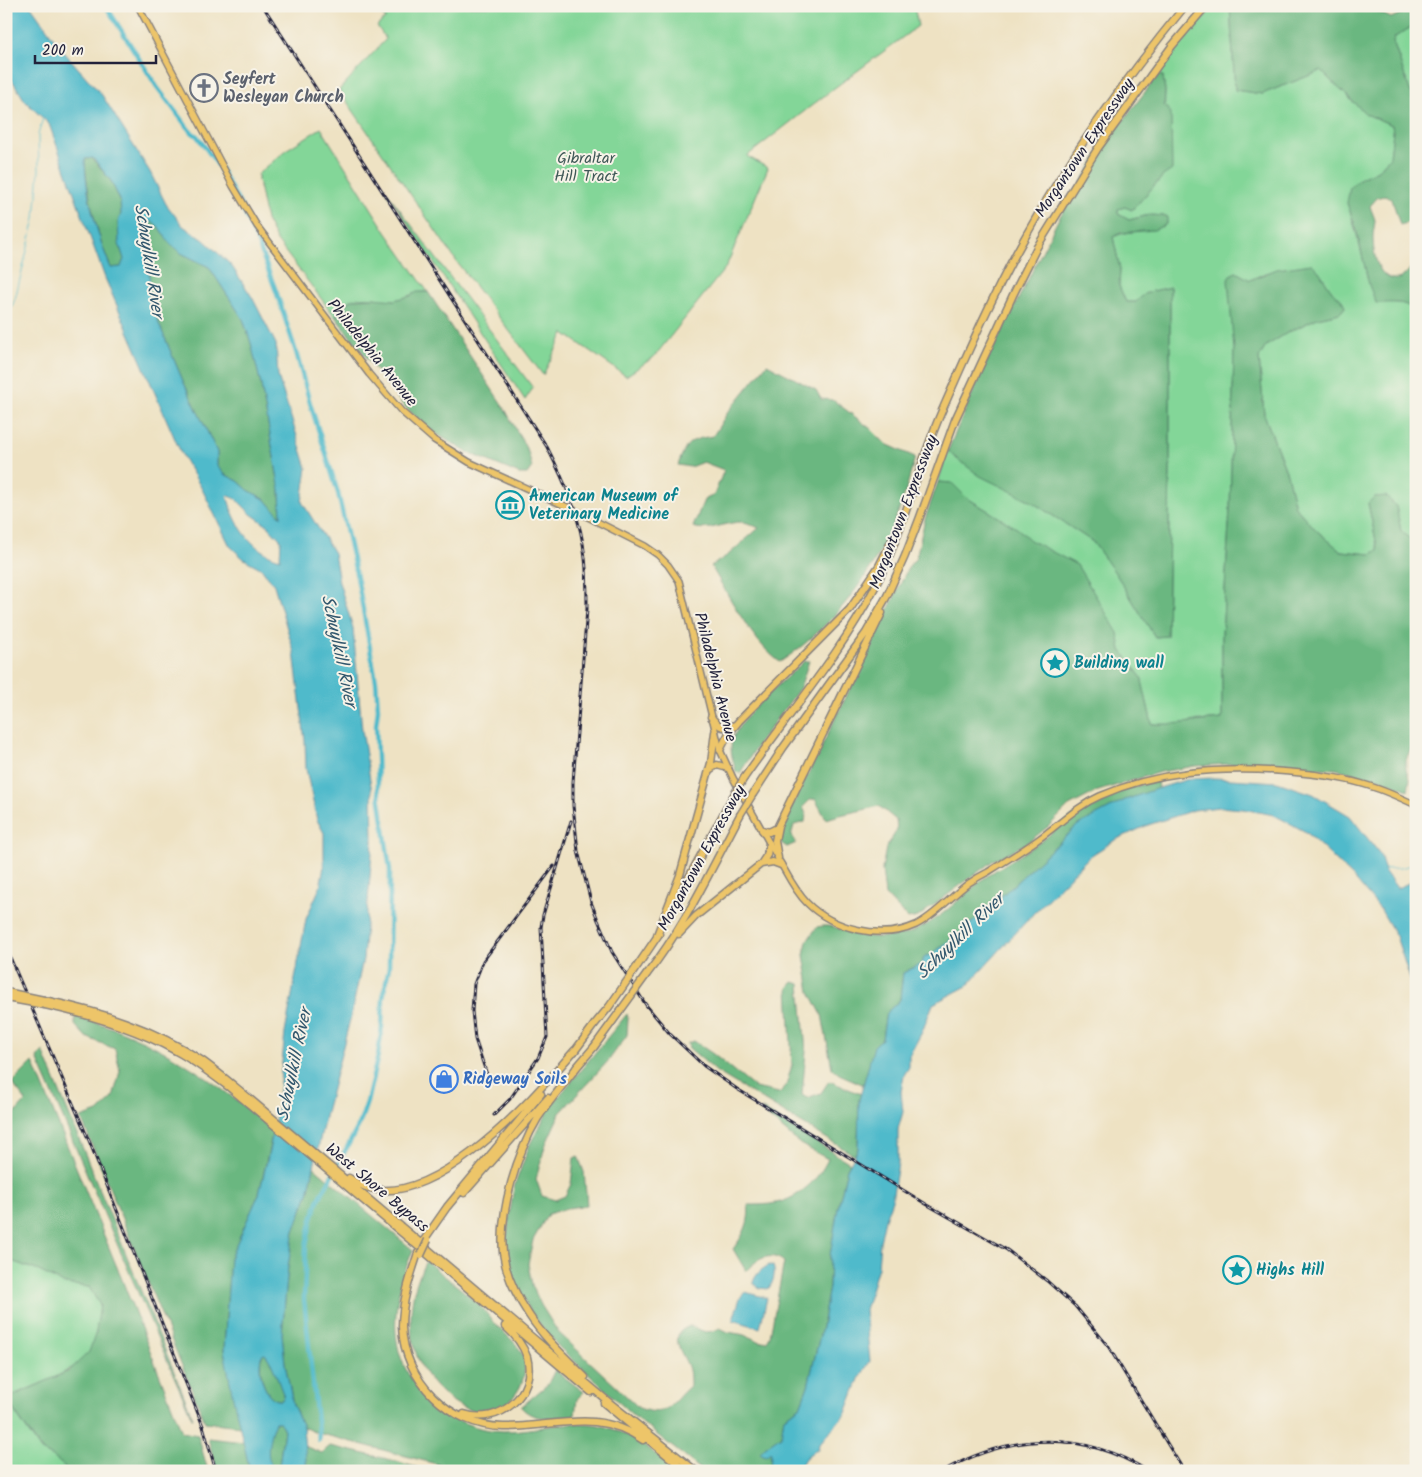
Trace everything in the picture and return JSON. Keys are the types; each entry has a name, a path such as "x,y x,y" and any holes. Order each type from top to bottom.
{"highway":[{"name":"Morgantown Expressway","path":"575,1050 609,1007 658,935 744,778 853,625 873,590 891,552 941,414 999,288 1024,239 1085,139 1160,36 1185,6"},
{"name":"Morgantown Expressway","path":"577,1067 667,949 753,794 783,748 866,633 887,596 905,556 955,420 1037,247 1098,148 1172,46 1206,6"},
{"path":"720,750 736,725 850,609 879,566 905,512"},
{"path":"778,858 775,841 777,828 902,570 920,517"},
{"path":"711,716 722,728 736,725"},
{"path":"658,935 680,875 709,770 715,732"},
{"path":"709,770 717,765 728,768"},
{"path":"762,830 769,832 777,828"},
{"path":"667,949 696,916 761,864 767,855 769,843"},
{"path":"761,864 773,862 782,865"},
{"name":"West Shore Bypass","path":"6,992 107,1020 159,1042 205,1069 307,1147 470,1292 686,1471"},
{"name":"West Shore Bypass","path":"6,998 44,1002"},
{"path":"339,1175 363,1186 386,1191 407,1188 428,1179 466,1156 502,1126 543,1086 575,1050"},
{"path":"575,1050 447,1207 426,1240 419,1254 406,1292 403,1336 409,1360 425,1388 443,1406 470,1420 494,1426 589,1420 607,1424 631,1433 678,1465"},
{"path":"426,1240 454,1204 577,1067"},
{"path":"577,1067 548,1104 534,1126 523,1149 509,1193 503,1232 503,1254 512,1282 530,1316 610,1403"},
{"name":"West Shore Bypass","path":"249,1102 339,1175 610,1403 696,1471"},
{"path":"419,1254 406,1311 407,1335 412,1359 428,1386 445,1403 467,1415 487,1416 502,1412 518,1399 527,1381 528,1360 524,1349 516,1337 470,1292"}],"main road":[{"name":"Philadelphia Avenue","path":"138,6 233,186 257,226 369,374 403,414 428,437 456,455 574,510 645,546 668,565 679,581 715,732 728,768 797,891 807,902 829,919 861,930 891,931 910,927 923,921 968,883 1035,842 1070,814 1089,802 1109,793 1165,776 1198,770 1220,769 1270,770 1313,774 1363,784 1416,805"}],"green space":[{"name":"Gibraltar Hill Tract","path":"369,6 914,6 918,26 747,156 768,168 726,267 654,357 626,376 564,333 543,375 459,265 339,90 386,39 377,26 386,18"},
{"path":"1214,6 1230,6 1235,90 1262,94 1321,71 1366,114 1392,125 1390,157 1378,170 1361,178 1347,203 1376,302 1404,304 1413,310 1416,316 1416,536 1410,539 1401,531 1396,506 1368,503 1378,550 1371,554 1341,551 1316,530 1295,507 1287,474 1264,414 1259,358 1266,346 1287,333 1317,318 1340,313 1345,307 1312,264 1265,273 1250,280 1236,272 1230,510 1222,635 1222,719 1195,721 1176,725 1152,724 1141,677 1121,650 1118,634 1018,529 967,498 952,483 938,482 948,450 953,456 1029,500 1093,542 1116,574 1155,637 1167,636 1170,467 1170,287 1145,293 1136,302 1126,302 1119,286 1120,269 1113,237 1153,229 1167,224 1166,216 1149,215 1129,220 1118,214 1118,209 1125,207 1132,210 1163,176 1165,91 1163,76 1158,75 1174,52"},
{"path":"1230,6 1367,6 1391,18 1416,7 1416,24 1395,37 1393,42 1416,108 1416,220 1400,225 1392,199 1385,195 1377,198 1370,206 1375,220 1374,248 1379,268 1387,277 1397,279 1405,274 1414,263 1416,264 1416,316 1413,310 1404,304 1376,303 1369,285 1356,228 1347,203 1350,187 1361,178 1378,170 1390,157 1392,125 1366,114 1321,71 1262,94 1235,90"},
{"path":"1416,24 1416,108 1393,42 1395,37"},
{"path":"1158,75 1163,76 1164,105 1171,113 1172,170 1163,176 1132,210 1125,207 1118,209 1118,214 1129,220 1149,215 1167,216 1167,224 1154,230 1121,233 1113,237 1120,269 1119,286 1126,302 1136,302 1145,293 1170,287 1170,467 1167,636 1155,637 1116,574 1093,542 1029,500 980,476 953,456 948,450 983,369 1059,218 1102,148"},
{"path":"321,128 386,232 428,292 393,300 353,299 339,307 336,318 277,241 266,220 258,174 289,148"},
{"path":"92,158 111,181 120,200 119,244 124,259 121,267 111,268 97,229 90,200 85,159"},
{"path":"386,191 533,388 525,400"},
{"path":"150,222 158,226 170,244 181,253 209,267 243,319 261,385 280,490 281,518 266,500 224,474 217,466 217,452 183,381 157,319 150,295 148,246"},
{"path":"1312,264 1332,291 1341,299 1345,307 1340,313 1317,318 1266,346 1259,358 1264,414 1287,474 1295,507 1316,530 1341,551 1371,554 1378,550 1368,503 1374,497 1386,496 1396,506 1401,531 1410,539 1416,536 1416,744 1406,760 1406,770 1410,779 1408,790 1380,779 1336,769 1230,764 1195,766 1160,772 1098,791 1069,806 1049,826 1027,843 994,860 918,917 908,919 885,895 882,869 886,848 897,830 896,820 879,806 826,819 815,799 810,800 803,807 806,814 805,822 794,825 791,836 796,843 787,847 781,843 780,834 784,823 909,566 916,558 925,519 938,482 952,483 967,498 1018,529 1030,540 1077,565 1118,633 1121,650 1141,677 1152,724 1222,719 1222,635 1230,510 1234,350 1228,280 1230,275 1236,272 1250,280 1277,269"},
{"path":"417,292 428,292 505,409 528,452 532,467 527,474 519,474 465,451 430,430 403,405 336,318 339,307 354,299 394,300"},
{"path":"767,364 816,390 821,399 833,400 871,429 886,444 915,457 893,526 869,571 838,612 801,647 780,662 760,643 751,631 711,566 728,555 759,528 744,522 705,529 693,527 704,500 714,495 724,470 703,462 690,467 678,465 690,443 713,436 728,412"},
{"path":"804,661 809,661 800,688 759,743 740,773 736,772 731,749 732,741 737,731 753,710"},
{"path":"1157,780 1158,789 1125,800 1078,825 979,917 931,955 925,956 921,964 903,973 900,1000 886,1013 882,1039 868,1070 864,1085 839,1074 832,1068 822,1015 810,992 804,955 807,941 817,927 828,926 857,935 875,937 906,934 917,930 947,910 983,879 1037,844 1096,801 1110,794"},
{"path":"793,982 800,984 806,1051 802,1095 807,1098 821,1093 829,1081 861,1094 859,1100 858,1149 854,1155 717,1072 689,1048 688,1043 694,1041 755,1088 779,1093 786,1086 792,1065 788,988"},
{"path":"627,1014 627,1035 609,1060 560,1113 545,1146 536,1179 542,1196 555,1200 565,1196 571,1184 574,1158 578,1156 584,1172 587,1205 548,1214 533,1240 528,1264 532,1285 541,1305 558,1332 639,1408 657,1412 663,1410 668,1408 690,1386 689,1370 677,1340 682,1330 690,1326 708,1332 720,1328 761,1342 767,1341 770,1336 784,1262 779,1258 768,1257 754,1263 746,1271 733,1249 745,1228 749,1211 748,1205 773,1204 800,1193 819,1174 828,1159 800,1144 764,1113 762,1109 850,1163 837,1213 830,1256 829,1287 808,1386 800,1407 784,1417 781,1436 765,1447 771,1451 770,1471 703,1471 636,1418 559,1347 543,1328 530,1311 517,1286 510,1264 506,1241 514,1187 530,1144 551,1106"},
{"path":"75,1016 104,1025 157,1048 227,1093 273,1131 259,1194 230,1258 224,1350 240,1426 205,1422 81,1118 98,1112 113,1098 120,1071 115,1049 86,1037 75,1025"},
{"path":"43,1051 193,1418 37,1058"},
{"path":"33,1062 182,1432 198,1435 208,1471 70,1471 53,1457 42,1451 6,1399 69,1371 89,1352 96,1332 100,1305 89,1287 65,1284 39,1271 6,1259 6,1123 26,1101 12,1083"},
{"path":"314,1167 413,1250 399,1295 396,1318 397,1342 408,1374 430,1401 458,1420 490,1430 516,1431 579,1423 604,1426 627,1435 677,1471 463,1471 314,1432 303,1427 293,1405 282,1334 288,1266 294,1231 308,1194"},
{"path":"6,1259 39,1271 65,1284 89,1287 100,1305 94,1339 90,1350 84,1358 64,1372 6,1398"},
{"path":"426,1261 476,1302 521,1351 525,1365 523,1379 517,1392 504,1406 489,1412 473,1411 457,1404 443,1394 430,1380 421,1365 415,1349 411,1315 417,1282"},
{"path":"263,1354 271,1363 285,1396 282,1400 270,1396 263,1383 260,1367"},
{"path":"555,1370 584,1392 577,1399 575,1415 546,1418 527,1412 521,1407 548,1384"},
{"path":"6,1399 41,1451 53,1457 70,1471 6,1471"},
{"path":"275,1422 280,1422 284,1430 279,1466 275,1469 269,1460 268,1447"},
{"path":"208,1438 244,1442 250,1471 217,1471"},
{"path":"304,1446 322,1453 330,1446 392,1460 428,1471 307,1471"}],"water":[{"name":"Schuylkill River","path":"6,6 31,6 62,50 102,95 150,172 166,204 183,226 204,240 231,265 252,297 276,344 278,376 307,468 302,502 334,553 339,582 353,628 362,730 372,792 373,841 363,959 308,1194 294,1231 288,1266 282,1334 293,1405 303,1427 307,1471 250,1471 224,1350 230,1258 259,1194 277,1110 285,1033 306,919 320,887 324,866 324,833 317,820 306,769 305,741 294,652 274,585 262,569 244,559 230,546 202,489 181,453 105,278 49,124 25,101 6,70","holes":["93,158 111,181 120,200 119,244 124,259 121,267 111,268 101,243 87,186 85,159","150,222 153,222 158,226 170,244 181,253 209,267 243,319 261,385 280,490 281,517 266,500 224,474 217,466 217,452 183,381 157,319 150,294 148,246","227,495 236,499 251,514 267,525 281,540 280,559 260,550 252,543 239,525","265,1354 271,1363 284,1396 282,1400 270,1396 266,1390 261,1375 260,1361 262,1355","275,1422 280,1422 284,1430 279,1466 275,1469 271,1465 268,1453"]},
{"name":"Schuylkill River","path":"1215,778 1277,782 1313,794 1350,816 1380,854 1385,872 1397,888 1416,880 1416,1003 1396,936 1381,910 1353,877 1306,832 1274,815 1219,807 1194,810 1148,825 1115,840 1090,856 1033,914 967,986 933,1004 922,1032 909,1056 909,1067 904,1075 901,1092 903,1112 898,1129 898,1163 892,1200 885,1219 880,1242 878,1267 865,1310 870,1361 859,1379 846,1413 819,1444 818,1450 806,1458 799,1471 770,1471 771,1452 765,1456 760,1453 765,1447 781,1436 784,1417 800,1407 808,1386 829,1287 830,1256 837,1213 847,1169 858,1149 859,1100 874,1046 882,1039 886,1013 900,1000 903,973 921,964 925,956 931,955 979,917 1078,825 1125,800 1156,789 1189,779"},
{"path":"770,1265 773,1266 774,1278 768,1289 760,1288 753,1283 754,1280 759,1272"},
{"path":"745,1292 767,1298 760,1328 733,1320 740,1298"}],"waterway":[{"path":"106,6 157,87 220,168 256,238 296,352 338,493 358,582 376,681 378,787 390,870 389,967 383,998 382,1027 378,1055 367,1102 359,1125 318,1201 306,1245 304,1299 319,1440"},
{"path":"6,320 15,299 35,219 39,170 38,135 43,118"},
{"path":"1385,869 1416,864"}],"railway":[{"path":"263,6 547,447 571,501 583,543 587,596 573,782 573,806 578,851 591,902 612,952 646,1005 670,1034 704,1066 737,1089 926,1204 1007,1250 1075,1306 1108,1346 1184,1471"},
{"path":"494,1115 510,1099 538,1058 547,1037 541,927 571,821"},
{"path":"488,1078 475,1039 472,1011 474,984 483,961 554,866"},
{"path":"6,948 90,1143 203,1426 216,1471"},
{"path":"943,1471 969,1458 995,1449 1020,1443 1046,1441 1097,1448 1122,1457 1148,1471"}],"place":[{"name":"Seyfert Wesleyan Church","path":"204,88"},
{"name":"American Museum of Veterinary Medicine","path":"510,505"},
{"name":"Building wall","path":"1055,663"},
{"name":"Ridgeway Soils","path":"444,1079"},
{"name":"Highs Hill","path":"1237,1270"}]}
